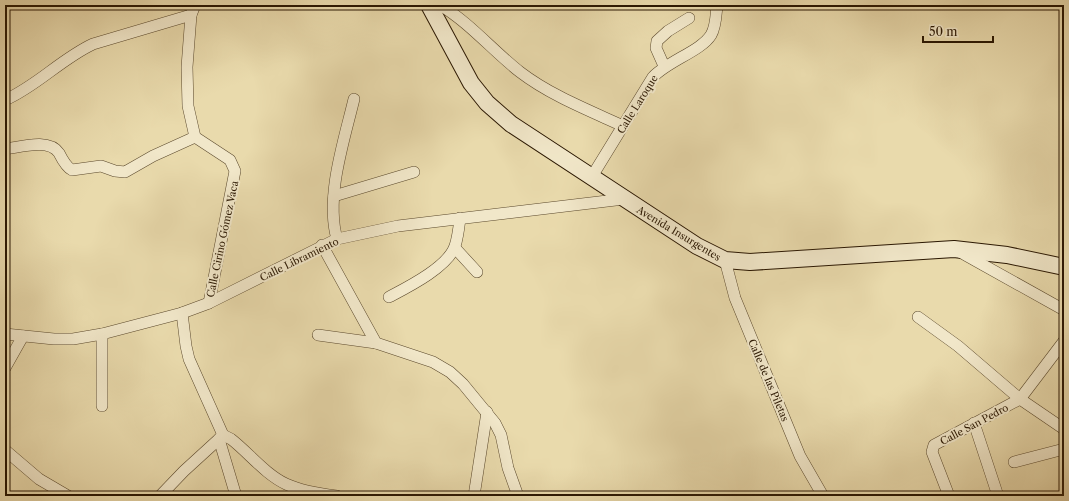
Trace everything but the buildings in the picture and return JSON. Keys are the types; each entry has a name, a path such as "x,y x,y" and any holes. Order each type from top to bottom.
{"main road":[{"name":"Avenida Insurgentes","path":"428,5 460,64 488,103 512,124 591,178 697,246 725,260 750,262 954,249 1007,255 1064,267"}],"street":[{"path":"440,5 458,17 496,52 522,73 553,92 623,126"},
{"name":"Calle Laroque","path":"591,178 652,77 664,66 707,41 714,29 717,5"},
{"path":"5,100 33,85 79,51 93,44 193,10 187,86 188,106 195,137 153,156 132,170 120,172 101,166 72,170 67,166 55,148 48,144 5,149"},
{"path":"664,66 656,48 657,41 668,31 689,18"},
{"path":"337,239 333,219 334,196 354,99"},
{"name":"Calle Cirino Gómez Vaca","path":"195,137 230,160 235,171 209,303"},
{"path":"334,196 414,172"},
{"name":"Calle Libramiento","path":"5,334 54,340 73,339 102,334 182,313 209,303 322,245 337,239 398,226 624,199"},
{"path":"389,297 439,267 455,248 460,218"},
{"path":"322,245 376,343"},
{"path":"455,248 477,272"},
{"path":"954,249 1064,310"},
{"name":"Calle de las Piletas","path":"725,260 735,298 800,456 823,496"},
{"path":"182,313 189,358 221,437 236,496"},
{"path":"918,317 969,355 1020,399 1064,429"},
{"path":"102,334 102,406"},
{"path":"318,335 376,343 443,367 463,384 487,412 501,436 508,468 518,496"},
{"path":"5,368 23,336"},
{"path":"1020,399 1064,341"},
{"name":"Calle San Pedro","path":"949,496 932,452 933,447 936,443 1020,399"},
{"path":"474,496 487,412"},
{"path":"974,423 998,496"},
{"path":"160,496 184,471 221,437"},
{"path":"221,437 235,442 276,478 286,484 299,489 337,496"},
{"path":"1014,462 1064,449"},
{"path":"5,450 39,479 68,496"}]}
